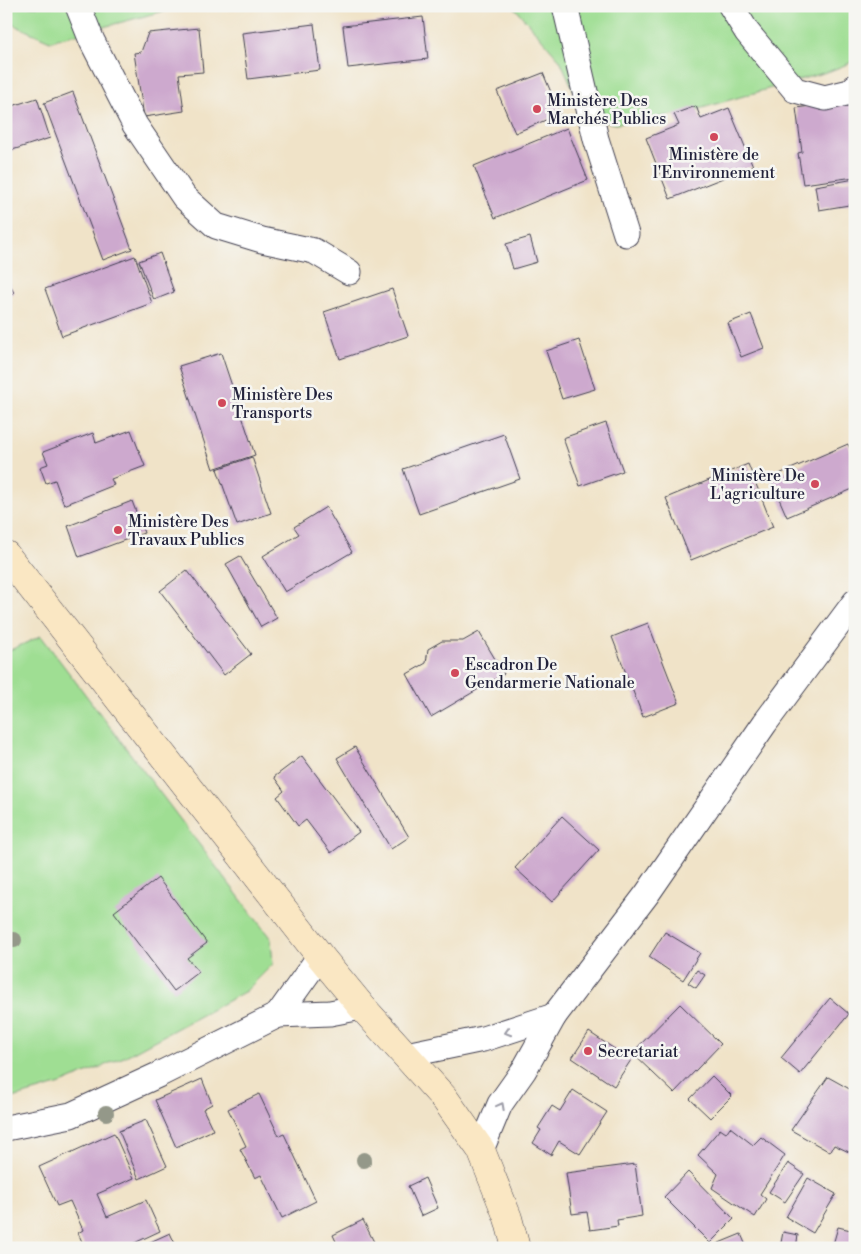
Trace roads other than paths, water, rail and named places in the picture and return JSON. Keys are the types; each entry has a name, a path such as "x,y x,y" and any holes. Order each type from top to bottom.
{"street":[{"path":"78,6 92,41 135,125 184,197 216,226 262,240 314,252 349,272"},
{"path":"565,6 596,139 626,234"},
{"path":"731,6 747,32 795,90 825,98 850,92 855,87"},
{"path":"6,555 320,956 362,1007 445,1098 481,1150 508,1218 516,1248"},
{"path":"481,1150 500,1104 524,1070 554,1016 647,894 765,723 855,602"},
{"path":"278,1015 320,956"},
{"path":"6,1128 71,1115 158,1075 278,1015 330,1013 362,1007"},
{"path":"406,1055 483,1039 554,1016"}],"place":[{"name":"Ministère Des Marchés Publics","path":"537,109"},
{"name":"Ministère de l'Environnement","path":"714,137"},
{"name":"Ministère Des Transports","path":"222,403"},
{"name":"Ministère De L'agriculture","path":"815,484"},
{"name":"Ministère Des Travaux Publics","path":"118,530"},
{"name":"Escadron De Gendarmerie Nationale","path":"455,673"},
{"name":"Secretariat","path":"588,1051"}]}
